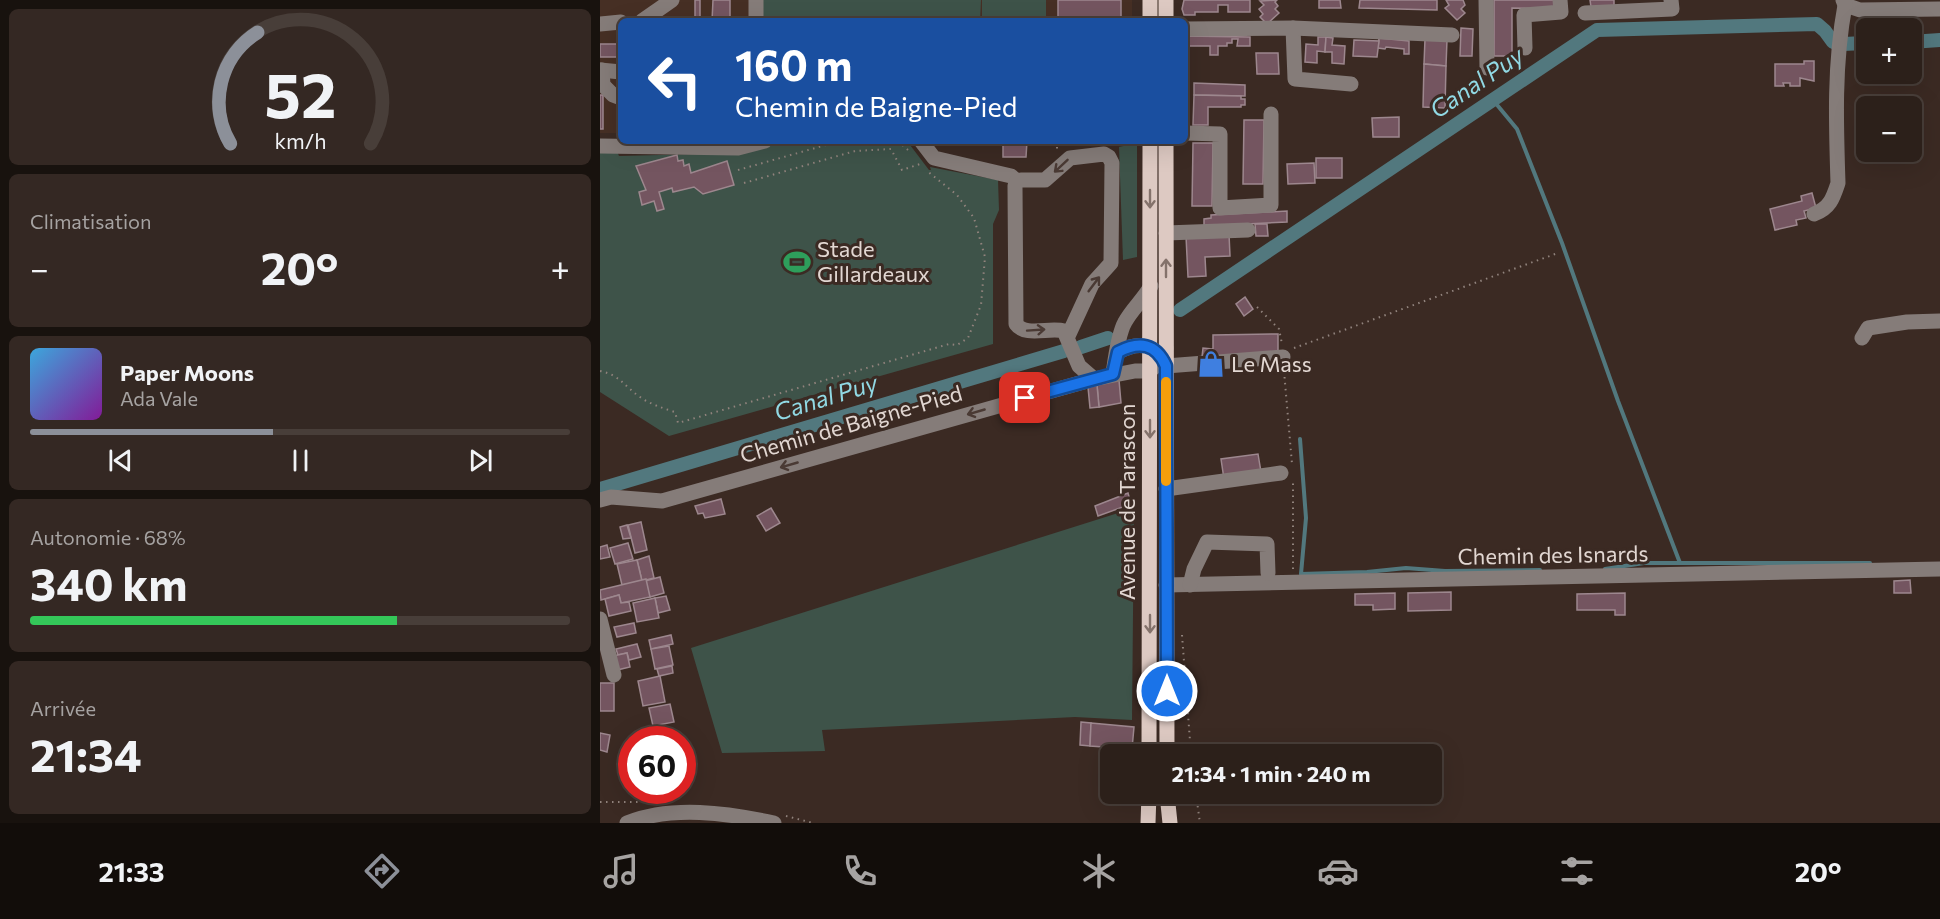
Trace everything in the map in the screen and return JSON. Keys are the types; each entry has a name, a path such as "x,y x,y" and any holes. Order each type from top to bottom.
{"main road":[{"path":"1150,0 1150,18"},
{"path":"1166,0 1166,18"},
{"name":"Avenue de Tarascon","path":"1149,744 1150,371 1161,355 1150,286 1150,144"},
{"name":"Avenue de Tarascon","path":"1166,144 1166,232 1161,355 1166,489 1167,744"},
{"path":"1148,823 1149,804"},
{"path":"1168,804 1170,823"}],"street":[{"path":"646,18 672,0"},
{"path":"756,0 756,18"},
{"path":"1486,0 1487,68"},
{"path":"1525,48 1524,15 1561,12 1560,0"},
{"path":"1585,13 1672,9 1671,0"},
{"path":"1814,214 1825,210 1838,183 1836,76 1844,3 1860,10 1940,9"},
{"path":"600,24 618,22"},
{"path":"1188,29 1293,28 1452,35"},
{"path":"1293,28 1295,78 1351,84"},
{"path":"618,72 601,70 603,85 618,97"},
{"path":"1188,133 1220,134 1220,208 1271,206 1271,114"},
{"path":"600,146 738,148 753,144"},
{"path":"922,144 927,161 1011,176 1017,182"},
{"path":"1017,182 1045,180 1070,158 1079,156 1104,154 1112,163 1111,263 1092,284 1068,336"},
{"path":"1017,182 1015,186 1016,324 1024,331 1064,331 1079,366 1094,379"},
{"path":"1166,232 1248,230"},
{"path":"1113,374 1121,328 1131,312 1143,300 1150,286"},
{"path":"1862,338 1868,328 1907,322 1940,321"},
{"path":"1118,352 1133,345 1161,355 1283,354"},
{"name":"Chemin de Baigne-Pied","path":"600,500 611,497 662,501 1094,379 1113,374 1150,371"},
{"path":"1166,489 1289,470"},
{"path":"1190,585 1194,569 1207,542 1267,544 1268,573"},
{"name":"Chemin des Isnards","path":"1166,585 1940,569"},
{"path":"600,619 614,675"},
{"path":"627,823 656,815 701,813 774,823"}],"path":[{"path":"738,170 829,144"},
{"path":"600,371 617,376 639,396 657,406 675,412 678,423 949,344 957,345 968,338 981,305 985,257 974,218 957,195 932,176 927,161 902,170 891,149 855,151 744,183"},
{"path":"1283,354 1558,253"},
{"path":"1257,307 1279,329 1283,354 1293,584"},
{"path":"1197,804 1200,823"}],"shaded area":[{"path":"600,0 1132,0 1132,18 618,18 618,133 600,133"}],"green space":[{"path":"763,0 981,0 980,18 763,18"},
{"path":"982,0 1046,0 1046,18 982,18"},
{"name":"Stade Gillardeaux","path":"778,144 909,144 929,170 931,170 930,167 998,180 999,210 993,224 993,344 669,436 600,392 600,150 617,151 619,156 740,153"},
{"path":"1137,144 1137,257 1123,260 1119,147"},
{"path":"1134,508 1132,720 1075,717 822,730 825,751 722,753 691,648"}],"building":[{"path":"695,0 700,0 700,18 695,18"},
{"path":"713,0 730,0 730,18 712,18"},
{"path":"1058,0 1121,0 1121,18 1058,18"},
{"path":"1184,0 1250,0 1250,12 1228,12 1228,5 1218,5 1218,12 1195,12 1195,15 1184,15 1182,9"},
{"path":"1277,0 1275,2 1278,6 1275,9 1279,13 1267,24 1260,17 1263,14 1259,9 1264,5 1260,1"},
{"path":"1319,0 1340,0 1341,8 1319,8"},
{"path":"1360,0 1437,0 1437,10 1359,8"},
{"path":"1446,0 1463,0 1465,5 1461,9 1465,13 1457,20 1445,8 1449,5"},
{"path":"1494,0 1555,0 1555,9 1512,8 1512,56 1494,56"},
{"path":"1590,0 1614,0 1614,6 1591,7"},
{"path":"1461,28 1473,29 1472,56 1460,56"},
{"path":"1188,36 1250,37 1250,46 1237,46 1238,39 1232,39 1232,43 1227,43 1227,46 1218,46 1218,55 1210,55 1210,46 1188,46"},
{"path":"1318,37 1326,37 1325,52 1317,51 1317,63 1305,62 1306,44 1318,45"},
{"path":"1326,37 1333,38 1332,45 1345,46 1344,64 1332,63 1332,52 1325,52"},
{"path":"1379,38 1409,41 1409,54 1404,54 1404,49 1378,48"},
{"path":"1425,39 1447,40 1446,66 1424,64"},
{"path":"1354,40 1379,41 1377,57 1353,56"},
{"path":"600,44 618,44 618,57 600,57"},
{"path":"1256,53 1278,53 1279,74 1257,74"},
{"path":"1804,61 1814,61 1814,81 1800,78 1800,86 1783,83 1784,86 1775,86 1775,64 1804,64"},
{"path":"1424,64 1446,66 1445,108 1423,107"},
{"path":"1194,83 1245,85 1245,96 1194,95"},
{"path":"600,95 603,95 603,129 600,129"},
{"path":"1194,95 1241,96 1241,99 1245,99 1245,105 1208,107 1208,125 1193,125"},
{"path":"1399,117 1399,137 1373,137 1372,118"},
{"path":"1244,120 1264,120 1263,184 1243,184"},
{"path":"1193,143 1213,143 1212,206 1192,206"},
{"path":"1003,144 1027,144 1026,157 1003,157"},
{"path":"677,155 678,161 683,160 684,166 689,164 691,173 727,161 734,185 703,194 694,187 673,192 672,188 659,192 664,209 657,211 654,201 642,205 639,192 646,190 636,166"},
{"path":"1316,158 1342,158 1342,178 1316,178"},
{"path":"1314,163 1315,183 1288,184 1287,164"},
{"path":"1812,193 1816,208 1804,211 1806,218 1796,220 1797,225 1775,230 1770,209 1802,201 1801,196"},
{"path":"1287,211 1287,222 1204,226 1204,219 1211,218 1211,215"},
{"path":"1255,224 1267,224 1268,236 1256,236"},
{"path":"1229,234 1230,256 1205,257 1206,276 1188,277 1186,236"},
{"path":"1245,297 1253,309 1244,316 1236,304"},
{"path":"1278,334 1278,355 1202,357 1203,348 1213,349 1213,335"},
{"path":"1119,380 1121,403 1099,407 1097,385"},
{"path":"1097,385 1099,407 1090,408 1088,387"},
{"path":"1258,454 1261,472 1224,479 1221,459"},
{"path":"1128,493 1131,504 1098,516 1095,506"},
{"path":"721,499 725,514 705,518 703,513 698,514 695,506"},
{"path":"771,508 780,523 766,531 757,516"},
{"path":"641,522 647,550 635,553 628,525"},
{"path":"627,525 631,538 623,539 620,527"},
{"path":"628,543 633,559 615,564 610,548"},
{"path":"607,545 610,557 600,559 600,547"},
{"path":"649,556 654,578 642,581 637,560"},
{"path":"637,560 642,581 622,585 617,564"},
{"path":"660,577 664,593 650,597 645,581"},
{"path":"646,579 650,597 621,603 619,595 601,600 600,590"},
{"path":"1910,580 1911,593 1894,593 1894,581"},
{"path":"1451,592 1451,610 1408,611 1408,593"},
{"path":"1395,593 1395,609 1373,610 1373,605 1355,605 1355,594"},
{"path":"1625,593 1625,615 1615,615 1615,610 1577,610 1577,594"},
{"path":"619,595 621,603 629,602 631,611 609,616 605,599"},
{"path":"666,596 670,610 658,613 655,598"},
{"path":"655,598 659,618 637,622 633,603"},
{"path":"634,623 636,633 617,637 614,627"},
{"path":"671,635 673,644 651,649 649,640"},
{"path":"637,644 641,657 629,660 627,653 618,655 616,649"},
{"path":"669,646 673,665 655,669 651,649"},
{"path":"627,653 630,667 617,670 613,656"},
{"path":"672,666 673,673 659,676 657,669"},
{"path":"660,676 665,702 643,706 638,681"},
{"path":"600,683 614,683 614,711 600,711"},
{"path":"670,704 674,722 653,726 649,708"},
{"path":"1081,722 1091,723 1090,746 1080,745"},
{"path":"1091,723 1134,727 1132,744 1090,746"},
{"path":"600,733 610,735 607,752 600,750"}],"waterway":[{"name":"Canal Puy","path":"1180,310 1597,30 1817,24 1833,42"},
{"name":"Canal Puy","path":"1922,41 1940,40"},
{"name":"Canal Puy","path":"1843,44 1856,43"},
{"path":"1493,100 1517,129 1562,243 1618,401 1680,563"},
{"name":"Canal Puy","path":"1081,347 1108,338"},
{"name":"Canal Puy","path":"600,489 1064,351"},
{"path":"1300,439 1306,518 1301,574 1406,568 1445,571 1540,570"},
{"path":"1605,569 1644,563 1870,563"}],"slow traffic":[{"path":"1166,382 1166,481"}],"place":[{"name":"Stade Gillardeaux","path":"797,262"},
{"name":"Le Mass","path":"1211,364"}],"route":[{"path":"1025,398 1113,374 1118,352 1133,345 1159,352 1166,366 1167,691"}]}
